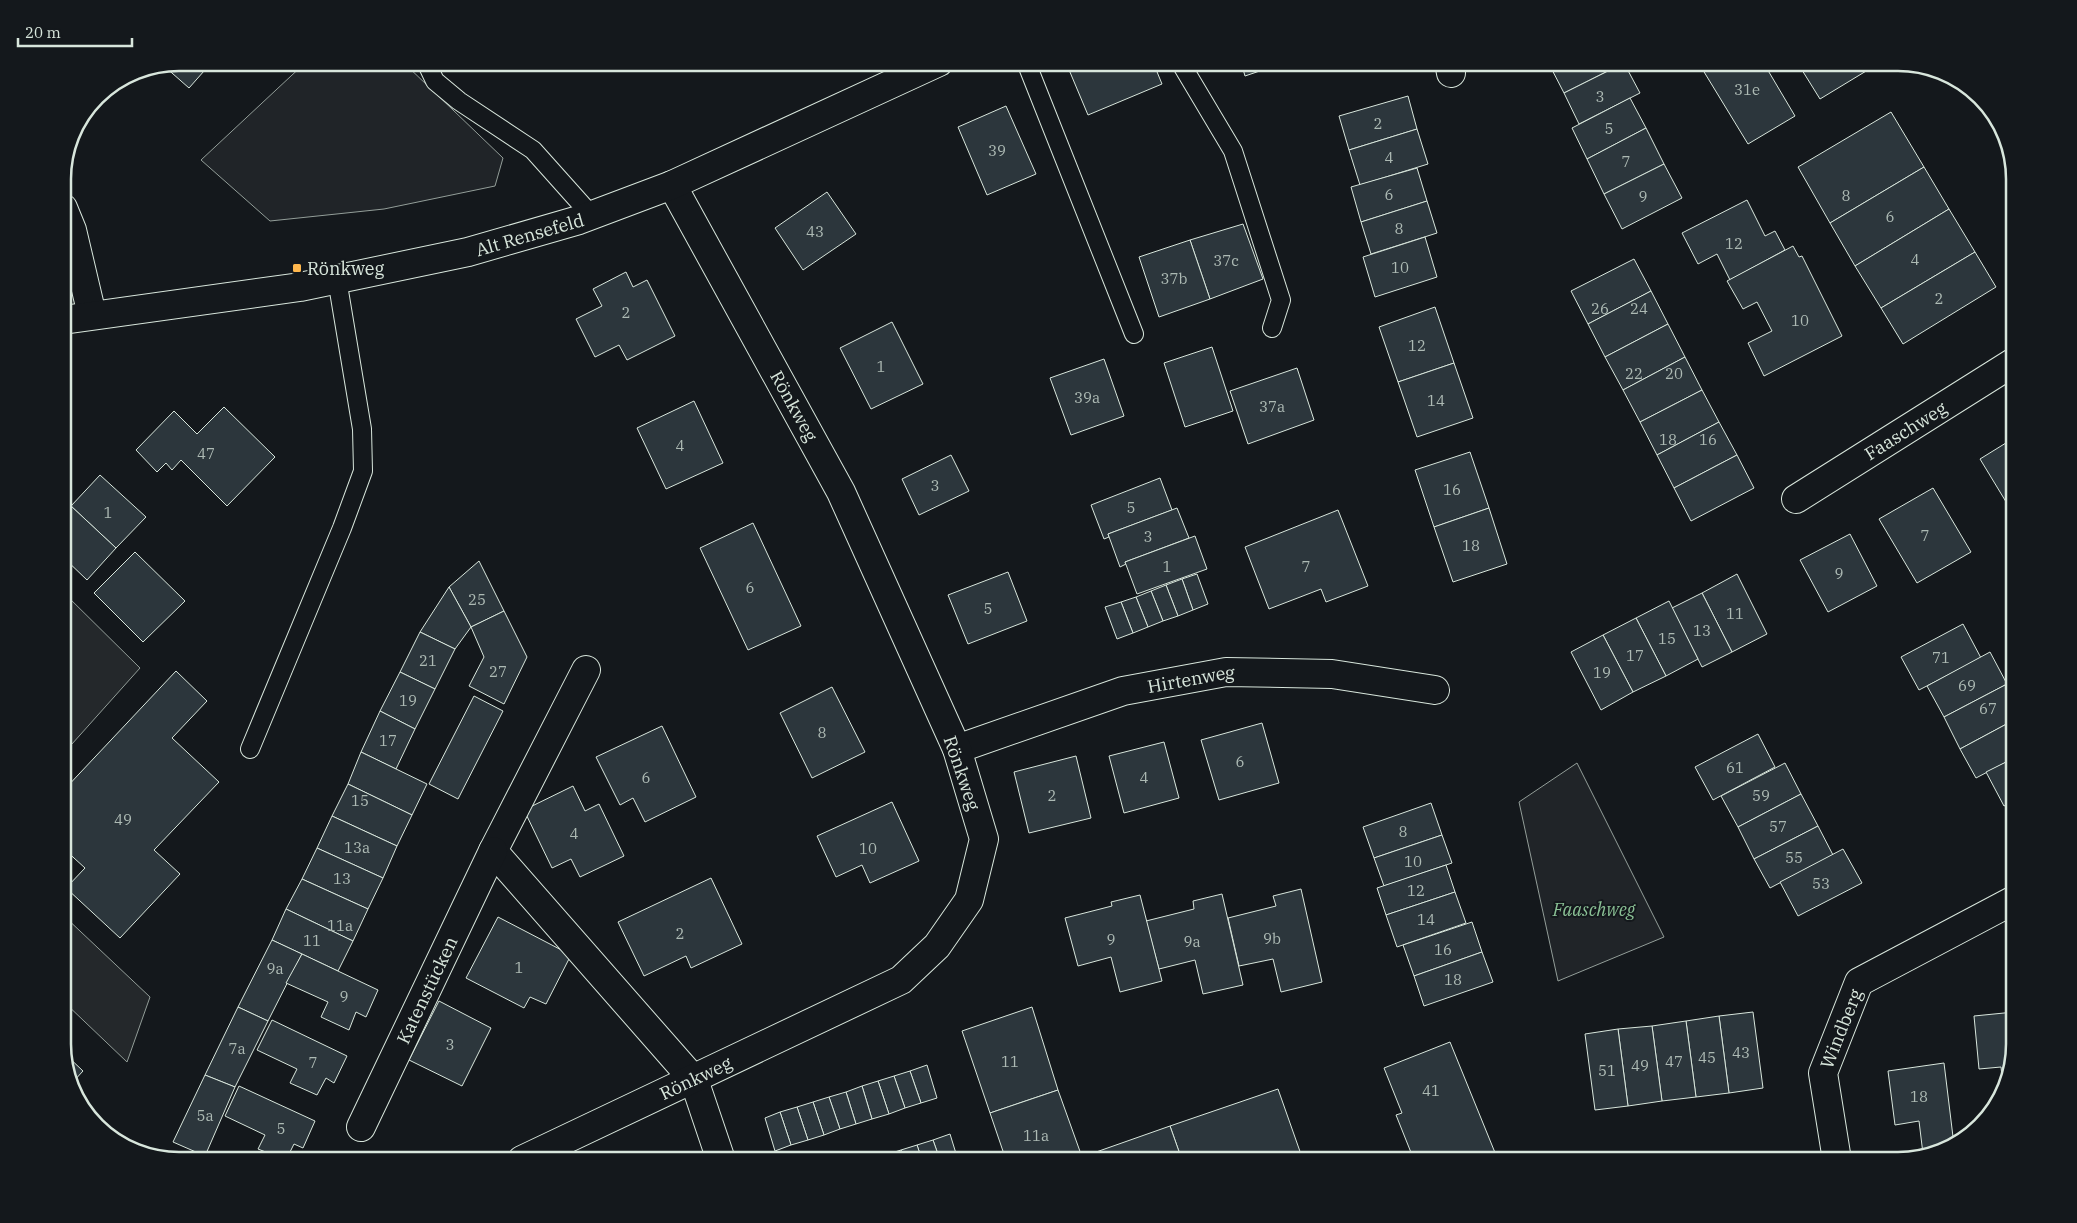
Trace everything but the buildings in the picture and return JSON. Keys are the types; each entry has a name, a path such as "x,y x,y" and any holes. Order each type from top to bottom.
{"street":[{"name":"Alt Rensefeld","path":"71,319 300,287 468,252 592,216 672,185 919,71"},
{"name":"Rönkweg","path":"539,1152 901,980 937,946 969,900 984,839 956,749 841,492 672,185"},
{"path":"71,228 92,315"},
{"name":"Faaschweg","path":"1796,499 2006,367"},
{"name":"Katenstücken","path":"361,1127 493,851 586,670"},
{"name":"Hirtenweg","path":"956,749 1122,691 1226,672 1332,674 1435,690"},
{"path":"493,851 694,1080 718,1152"},
{"name":"Windberg","path":"1836,1152 1823,1073 1859,982 2006,904"}],"lane":[{"path":"430,71 435,80 453,96 534,150 592,216"},
{"path":"1030,71 1134,334"},
{"path":"1185,71 1232,151 1281,300 1272,328"},
{"path":"250,749 342,528 363,471 362,429 337,279"}],"green space":[{"path":"296,71 412,71 503,158 495,186 384,209 270,221 201,160"},
{"name":"Faaschweg","path":"1577,763 1664,937 1558,981 1519,802"}],"shaded area":[{"path":"71,600 140,668 71,745"},
{"path":"71,923 150,997 127,1062 71,1009"}],"place":[{"name":"Rönkweg","path":"297,268"}]}
